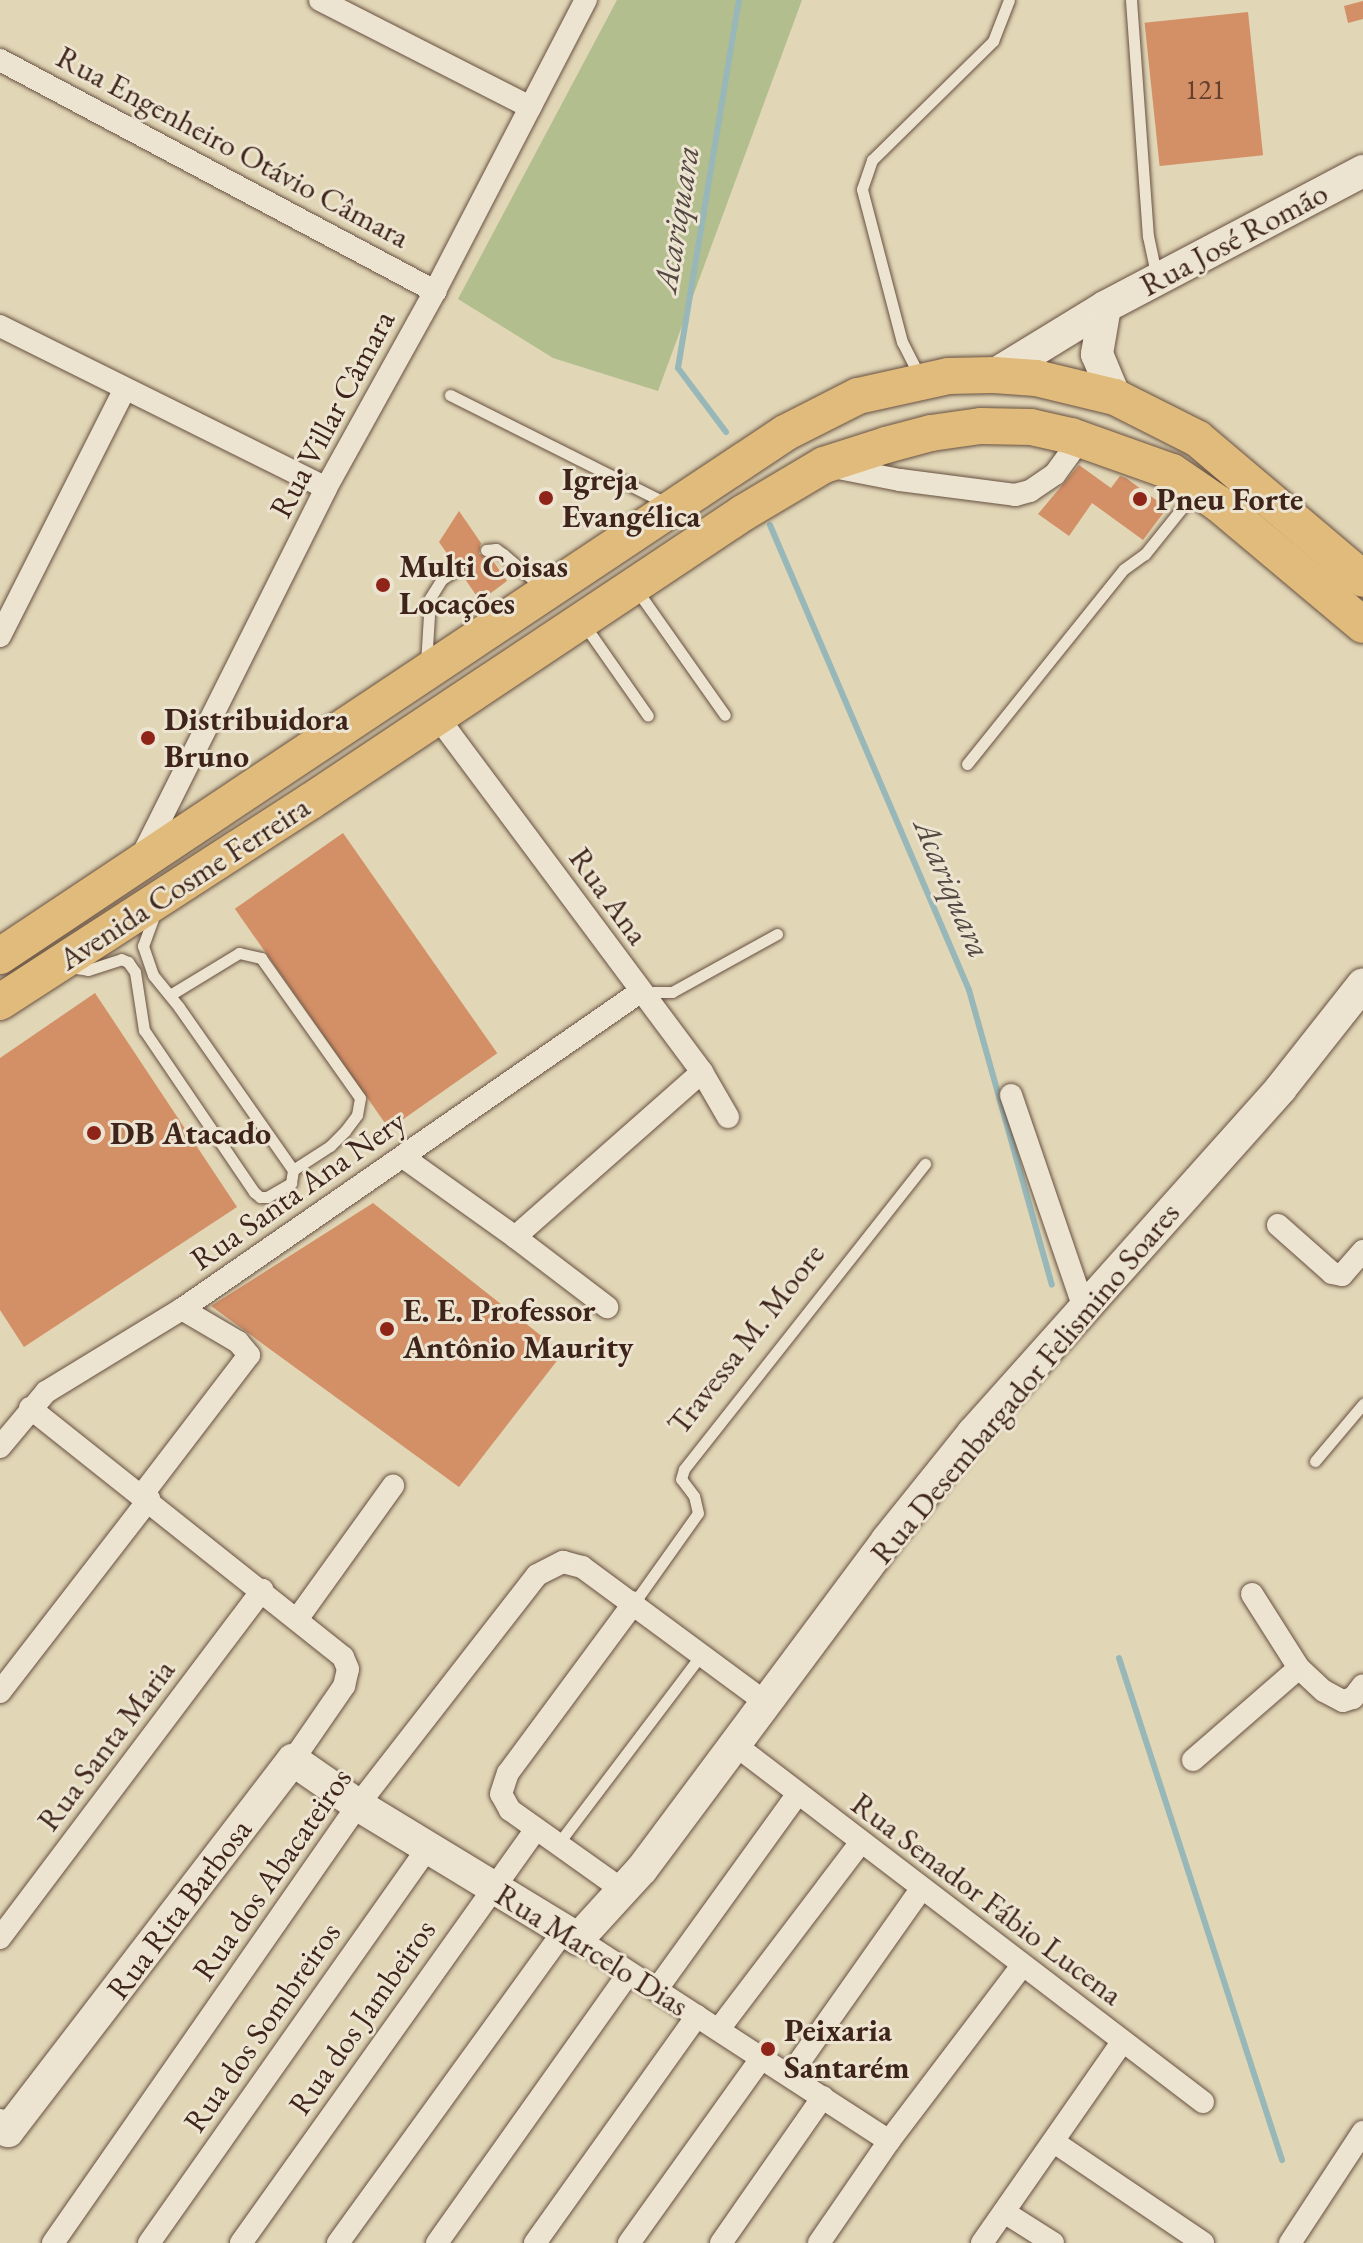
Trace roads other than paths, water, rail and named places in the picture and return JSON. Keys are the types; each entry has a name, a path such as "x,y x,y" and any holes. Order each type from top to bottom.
{"main road":[{"name":"Avenida Cosme Ferreira","path":"0,956 675,507 822,412 858,396 922,381 994,375 1036,378 1115,397 1198,439 1363,579"},
{"name":"Avenida Cosme Ferreira","path":"0,1002 633,585 824,465 931,433 981,426 1031,427 1071,436 1172,472 1363,625"}],"street":[{"path":"320,0 530,107"},
{"name":"Rua Villar Câmara","path":"140,860 326,488 435,291 586,0"},
{"name":"Rua Engenheiro Otávio Câmara","path":"0,60 435,291"},
{"name":"Rua José Romão","path":"994,375 1105,307 1363,171"},
{"name":"Rua José Romão","path":"1105,307 1097,354 1115,397"},
{"path":"0,326 326,488"},
{"path":"0,636 125,389"},
{"path":"824,465 900,480 1015,495 1030,491 1055,474 1070,453 1071,436"},
{"name":"Rua Ana","path":"436,715 702,1072 728,1117"},
{"name":"Rua Desembargador Felismino Soares","path":"570,1936 624,1891 765,1702 964,1445 1281,1088 1363,984"},
{"name":"Rua Santa Ana Nery","path":"0,1447 46,1392 182,1309 640,992"},
{"path":"515,1237 702,1072"},
{"path":"1011,1095 1084,1308"},
{"path":"403,1157 607,1307"},
{"path":"1278,1225 1332,1273 1342,1275 1363,1251"},
{"path":"0,1692 249,1355 238,1342 182,1309"},
{"path":"30,1408 298,1618 393,1486"},
{"name":"Rua dos Abacateiros","path":"53,2243 358,1805 537,1575 563,1562 582,1567 634,1603"},
{"name":"Rua Santa Maria","path":"0,1938 262,1590"},
{"path":"1252,1594 1299,1668 1338,1700 1353,1698 1363,1685"},
{"path":"634,1603 765,1702"},
{"name":"Travessa M. Moore","path":"536,1829 510,1810 501,1794 508,1773 634,1603"},
{"name":"Rua Rita Barbosa","path":"3,2133 293,1760 340,1694 348,1669 337,1649 298,1618"},
{"path":"1193,1760 1299,1668"},
{"name":"Rua Senador Fábio Lucena","path":"734,1744 1203,2102"},
{"name":"Rua Marcelo Dias","path":"293,1760 358,1805 657,1989 889,2141"},
{"path":"657,1989 797,1795"},
{"path":"536,1829 624,1891"},
{"name":"Rua dos Jambeiros","path":"241,2243 536,1829"},
{"path":"719,2029 861,1842"},
{"name":"Rua dos Sombreiros","path":"149,2243 428,1848"},
{"path":"790,2075 921,1889"},
{"path":"338,2243 570,1936"},
{"path":"819,2243 889,2141 1022,1966"},
{"path":"437,2243 629,1973"},
{"path":"535,2243 697,2016"},
{"path":"982,2243 1122,2042"},
{"path":"629,2243 762,2057"},
{"path":"721,2243 823,2097"},
{"path":"1297,2241 1363,2132"},
{"path":"1054,2142 1203,2243"},
{"path":"1004,2212 1053,2243"}],"lane":[{"path":"922,381 902,342 862,189 872,160 993,41 1009,0"},
{"path":"1131,0 1148,236 1157,279"},
{"path":"450,395 675,507"},
{"path":"967,764 1124,569 1145,554 1197,489"},
{"path":"486,550 496,549 547,591"},
{"path":"425,672 430,598 442,579 458,569"},
{"path":"633,585 725,715"},
{"path":"581,620 648,716"},
{"path":"58,964 88,970 112,960 128,962 135,972 144,1030 254,1192 260,1197 267,1197 291,1183 293,1170 153,975 143,946 161,898"},
{"path":"640,992 672,992 777,934"},
{"path":"170,995 239,953 261,958 360,1098 357,1115 345,1131 330,1146 293,1170"},
{"name":"Travessa M. Moore","path":"634,1603 698,1513 694,1496 681,1479 684,1469 925,1164"},
{"path":"1315,1461 1363,1404"},
{"path":"558,1844 701,1655"}],"waterway":[{"name":"Acariquara","path":"726,432 678,368 739,0"},
{"name":"Acariquara","path":"770,525 969,990 1052,1285"},
{"path":"1119,1658 1282,2160"}],"place":[{"name":"Igreja Evangélica","path":"546,498"},
{"name":"Pneu Forte","path":"1140,499"},
{"name":"Multi Coisas Locações","path":"383,585"},
{"name":"Distribuidora Bruno","path":"148,738"},
{"name":"DB Atacado","path":"94,1133"},
{"name":"E. E. Professor Antônio Maurity","path":"387,1329"},
{"name":"Peixaria Santarém","path":"768,2049"}]}
